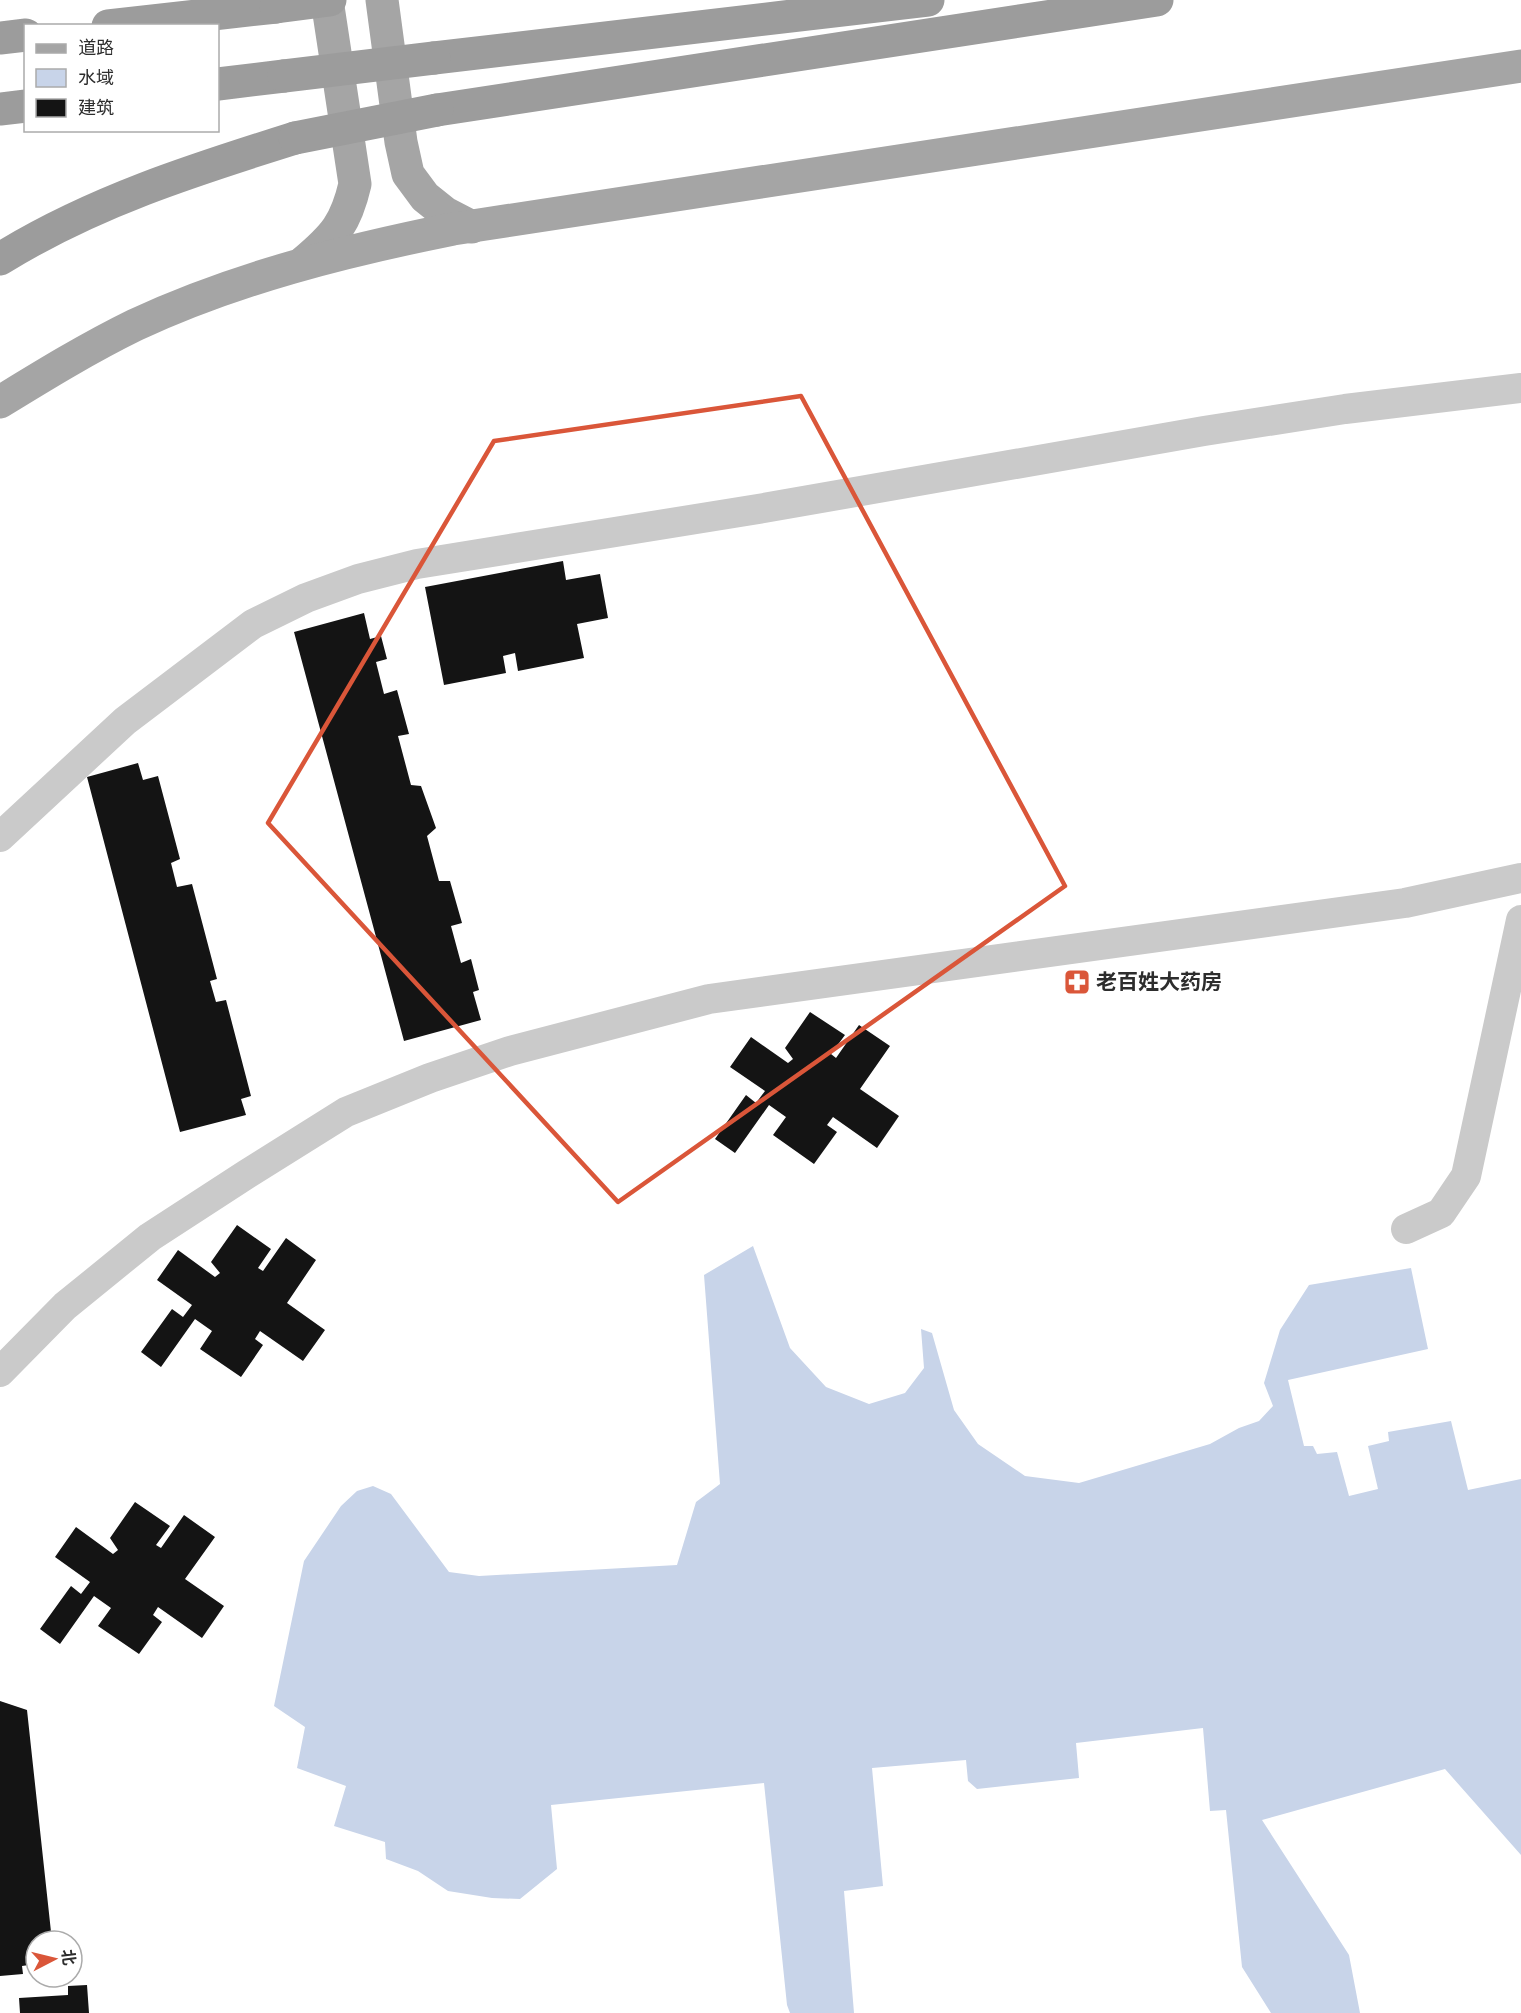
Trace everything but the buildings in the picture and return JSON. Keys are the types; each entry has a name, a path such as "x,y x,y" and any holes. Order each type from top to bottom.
{"highway":[{"path":"125,24 329,0"},
{"path":"219,84 928,0"},
{"path":"0,259 47,230 130,193 295,138 437,110 1157,0"},
{"path":"0,38 24,35"},
{"path":"0,109 24,106"}],"main road":[{"path":"303,263 333,237 350,205 355,184 329,0"},
{"path":"382,0 401,142 408,174 425,197 445,213 472,226"},
{"path":"0,402 60,365 135,326 218,291 303,263 370,246 472,226 1521,66"}],"street":[{"path":"0,837 125,721 252,624 306,598 358,579 429,562 764,508 1204,431 1345,409 1521,388"},
{"path":"0,1372 65,1306 150,1237 276,1156 346,1112 430,1078 510,1051 709,999 1405,903 1521,878"},
{"path":"1406,1229 1441,1213 1466,1176 1521,920"}],"highlighted area":[{"path":"801,396 1065,886 618,1202 268,823 494,441"}],"water":[{"path":"753,1246 790,1348 826,1387 869,1404 905,1393 924,1368 921,1329 932,1333 954,1410 978,1444 1025,1476 1079,1483 1210,1444 1239,1428 1259,1421 1273,1406 1264,1383 1280,1330 1309,1285 1411,1268 1428,1349 1288,1380 1304,1446 1313,1446 1317,1454 1337,1452 1349,1496 1378,1489 1368,1446 1389,1441 1388,1432 1451,1421 1468,1490 1521,1479 1521,1855 1445,1769 1262,1820 1349,1955 1360,2013 1271,2013 1242,1967 1226,1810 1210,1811 1203,1728 1076,1743 1079,1778 977,1789 968,1781 966,1760 872,1768 883,1886 844,1891 854,2013 790,2013 787,2005 764,1783 551,1805 557,1869 520,1899 492,1898 448,1891 418,1871 386,1859 385,1842 334,1826 346,1786 297,1768 305,1727 274,1706 304,1561 341,1506 357,1491 373,1486 391,1494 449,1572 479,1576 677,1565 696,1502 720,1484 704,1275"}],"place":[{"name":"老百姓大药房","path":"1077,982"}]}
